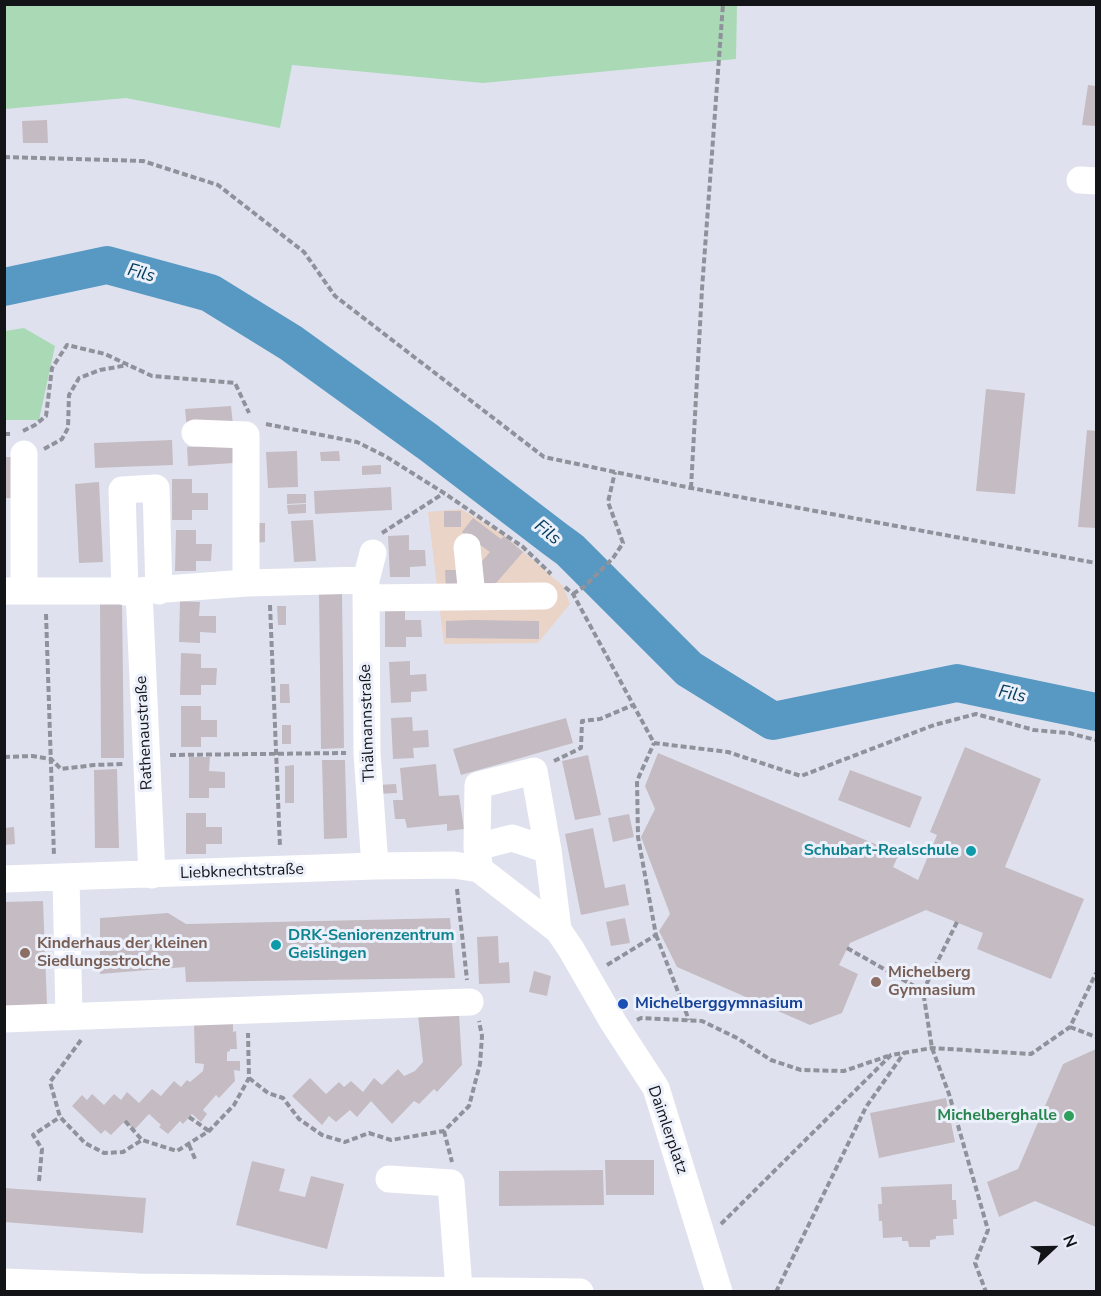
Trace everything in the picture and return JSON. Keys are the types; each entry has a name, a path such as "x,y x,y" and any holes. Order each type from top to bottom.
{"street":[{"path":"195,433 246,435 257,584"},
{"path":"24,454 25,592 141,591 257,584 472,596 544,596"},
{"path":"467,547 472,596"},
{"name":"Thälmannstraße","path":"373,554 366,589 367,753 375,867"},
{"name":"Rathenaustraße","path":"141,591 152,875"},
{"path":"534,771 565,940 470,861 478,785 534,771"},
{"name":"Liebknechtstraße","path":"4,879 375,867 470,861 512,837 548,850"},
{"path":"61,878 79,1017"},
{"name":"Daimlerplatz","path":"565,940 618,1030 656,1088 719,1292"},
{"path":"4,1019 470,1002"},
{"path":"389,1179 451,1183 459,1289"},
{"path":"4,1282 196,1289 568,1291"}],"path":[{"path":"691,488 702,289 723,4"},
{"path":"4,157 143,161 219,184 304,252 335,296 544,457 691,488 1096,563"},
{"path":"24,454 43,450 62,440 68,428 69,395 80,378 100,370 129,365"},
{"path":"573,594 585,586 613,558 623,543 608,502 615,472"},
{"path":"373,554 376,537 444,493"},
{"path":"257,584 276,754 281,870"},
{"path":"25,592 51,759 61,878"},
{"path":"534,771 581,748 582,722 600,719 633,705"},
{"path":"654,743 637,781 638,837 656,935 689,1020"},
{"path":"4,757 32,756 51,759 61,769 147,759 367,753"},
{"path":"249,1078 268,1093 283,1098 299,1119 322,1135 345,1142 369,1133 391,1140 444,1131 469,1106 480,1064 482,1036 478,1015 470,1002 470,861"},
{"path":"957,922 923,991 932,1048 949,1094 988,1230 975,1263 986,1292"},
{"path":"587,978 656,935"},
{"path":"847,948 923,991"},
{"path":"618,1030 641,1018 702,1021 737,1038 771,1060 801,1070 844,1071 891,1055 932,1048 1031,1054 1070,1027 1096,973"},
{"path":"125,1121 142,1140 177,1151 209,1131 234,1105 249,1078 246,1011"},
{"path":"79,1017 84,1035 50,1082 60,1117 86,1143 104,1153 123,1152 142,1140"},
{"path":"1070,1027 1096,1037"},
{"path":"776,1292 866,1107 904,1053"},
{"path":"704,1241 891,1055"},
{"path":"39,1181 42,1149 33,1135 60,1117"},
{"path":"189,1117 209,1131"},
{"path":"189,1145 196,1161"}],"shaded area":[{"path":"461,509 503,534 563,586 570,604 538,643 444,644 428,512"}],"green space":[{"path":"4,5 737,5 736,59 483,83 292,65 280,128 126,98 5,109"},
{"path":"24,328 55,346 39,420 5,420 5,331"}],"building":[{"path":"1088,85 1096,86 1096,126 1082,125"},
{"path":"47,120 48,143 23,143 22,121"},
{"path":"986,389 1025,393 1015,494 976,491"},
{"path":"231,406 233,425 187,429 185,409"},
{"path":"1087,430 1096,431 1096,528 1078,527"},
{"path":"172,440 173,465 95,468 94,443"},
{"path":"233,444 234,463 188,466 187,447"},
{"path":"297,451 298,487 268,488 266,452"},
{"path":"339,451 340,461 321,461 320,452"},
{"path":"4,457 12,457 15,498 4,498"},
{"path":"381,465 381,474 362,475 362,466"},
{"path":"172,479 192,479 192,493 208,493 208,510 192,510 192,520 172,520"},
{"path":"99,482 103,562 79,563 75,484"},
{"path":"391,487 392,510 315,514 314,491"},
{"path":"287,494 306,494 306,503 287,504"},
{"path":"306,504 306,513 288,514 287,505"},
{"path":"444,511 461,511 461,527 444,527"},
{"path":"473,518 501,539 504,536 523,552 490,590 471,574 490,552 462,532"},
{"path":"313,520 316,561 294,562 291,521"},
{"path":"255,523 265,523 265,542 256,543"},
{"path":"176,530 196,530 196,544 212,544 211,561 196,561 196,571 175,571"},
{"path":"409,535 409,550 425,550 426,566 410,567 410,577 390,577 388,536"},
{"path":"445,570 463,570 463,589 446,589"},
{"path":"319,593 342,593 344,748 321,749"},
{"path":"180,601 200,602 199,616 216,616 216,633 200,632 200,643 179,642"},
{"path":"100,602 122,602 124,758 101,758"},
{"path":"277,606 286,606 286,625 278,625"},
{"path":"385,606 405,606 405,620 421,620 422,637 406,637 406,647 385,647"},
{"path":"446,621 539,621 539,639 446,638"},
{"path":"181,653 201,654 201,668 217,668 216,685 201,685 201,695 180,695"},
{"path":"410,661 410,675 426,674 427,691 411,692 411,702 391,703 389,662"},
{"path":"280,684 289,684 290,703 280,703"},
{"path":"181,706 201,706 201,720 217,720 217,737 201,737 201,747 181,747"},
{"path":"412,717 413,731 428,730 429,747 413,748 414,758 393,759 391,718"},
{"path":"566,718 573,743 461,775 453,749"},
{"path":"282,725 291,725 291,744 282,744"},
{"name":"Michelberg Gymnasium","path":"965,747 1041,779 1005,867 1084,899 1051,979 977,949 983,933 926,910 850,943 839,965 858,974 842,1013 810,1025 677,967 659,931 670,914 641,837 655,809 645,786 658,753 899,854 893,867 918,880 937,835 930,832"},
{"path":"588,755 601,815 575,820 562,761"},
{"path":"189,757 210,757 209,771 225,772 225,788 209,788 209,798 189,798"},
{"path":"322,760 345,760 347,838 324,839"},
{"path":"436,764 439,796 459,795 464,829 447,831 447,824 407,828 405,819 395,819 393,800 403,800 400,768"},
{"path":"294,765 294,803 285,803 285,766"},
{"path":"117,769 119,848 95,848 94,770"},
{"name":"Schubart-Realschule","path":"850,770 922,797 910,828 838,800"},
{"path":"396,784 397,793 378,794 377,785"},
{"path":"186,813 206,813 206,827 222,827 222,844 206,844 206,854 186,854"},
{"path":"629,814 634,837 613,842 608,818"},
{"path":"14,827 15,844 4,845 4,828"},
{"path":"593,828 605,888 625,884 629,905 581,915 565,834"},
{"name":"Kinderhaus der kleinen Siedlungsstrolche","path":"43,901 47,1005 4,1007 4,902"},
{"name":"DRK-Seniorenzentrum Geislingen","path":"168,913 186,924 450,918 455,978 186,982 185,967 100,974 100,918"},
{"path":"625,918 630,943 611,946 606,922"},
{"path":"498,936 499,963 509,962 510,983 479,984 477,937"},
{"path":"534,971 551,976 547,996 529,992"},
{"path":"459,1013 462,1065 437,1092 434,1089 419,1104 414,1101 392,1124 371,1101 357,1117 350,1110 336,1122 329,1116 322,1125 292,1096 310,1078 326,1094 339,1082 344,1087 351,1081 363,1092 374,1078 382,1085 398,1069 404,1076 415,1071 423,1062 418,1015"},
{"path":"194,1023 233,1023 237,1049 230,1049 227,1052 227,1061 240,1061 240,1071 234,1070 235,1081 219,1098 216,1095 203,1110 207,1114 201,1122 192,1114 183,1124 180,1121 168,1134 149,1114 134,1130 125,1121 111,1135 105,1130 101,1134 72,1106 82,1095 87,1100 92,1094 104,1105 114,1094 121,1100 127,1092 139,1103 152,1089 161,1096 174,1081 181,1087 187,1080 190,1082 203,1071 204,1064 195,1063"},
{"name":"Michelberghalle","path":"1096,1049 1096,1227 1035,1201 999,1217 987,1182 1018,1169 1063,1064"},
{"path":"946,1098 955,1142 879,1158 870,1113"},
{"path":"605,1160 654,1160 654,1195 606,1195"},
{"path":"252,1161 285,1169 279,1191 305,1197 311,1176 344,1184 327,1249 236,1225"},
{"path":"603,1170 604,1205 499,1206 499,1171"},
{"path":"952,1184 952,1200 956,1200 957,1219 953,1219 954,1235 936,1236 936,1239 930,1240 930,1247 909,1247 908,1241 902,1241 902,1237 883,1238 878,1204 882,1204 881,1187"},
{"path":"4,1188 146,1198 143,1233 4,1222"}],"waterway":[{"name":"Fils","path":"4,287 107,265 210,293 291,343 428,442 570,550 689,669 773,721 957,683 1096,712"}],"place":[{"name":"Schubart-Realschule","path":"971,851"},
{"name":"DRK-Seniorenzentrum Geislingen","path":"276,945"},
{"name":"Kinderhaus der kleinen Siedlungsstrolche","path":"25,953"},
{"name":"Michelberg Gymnasium","path":"876,982"},
{"name":"Michelberggymnasium","path":"623,1004"},
{"name":"Michelberghalle","path":"1069,1116"}]}
